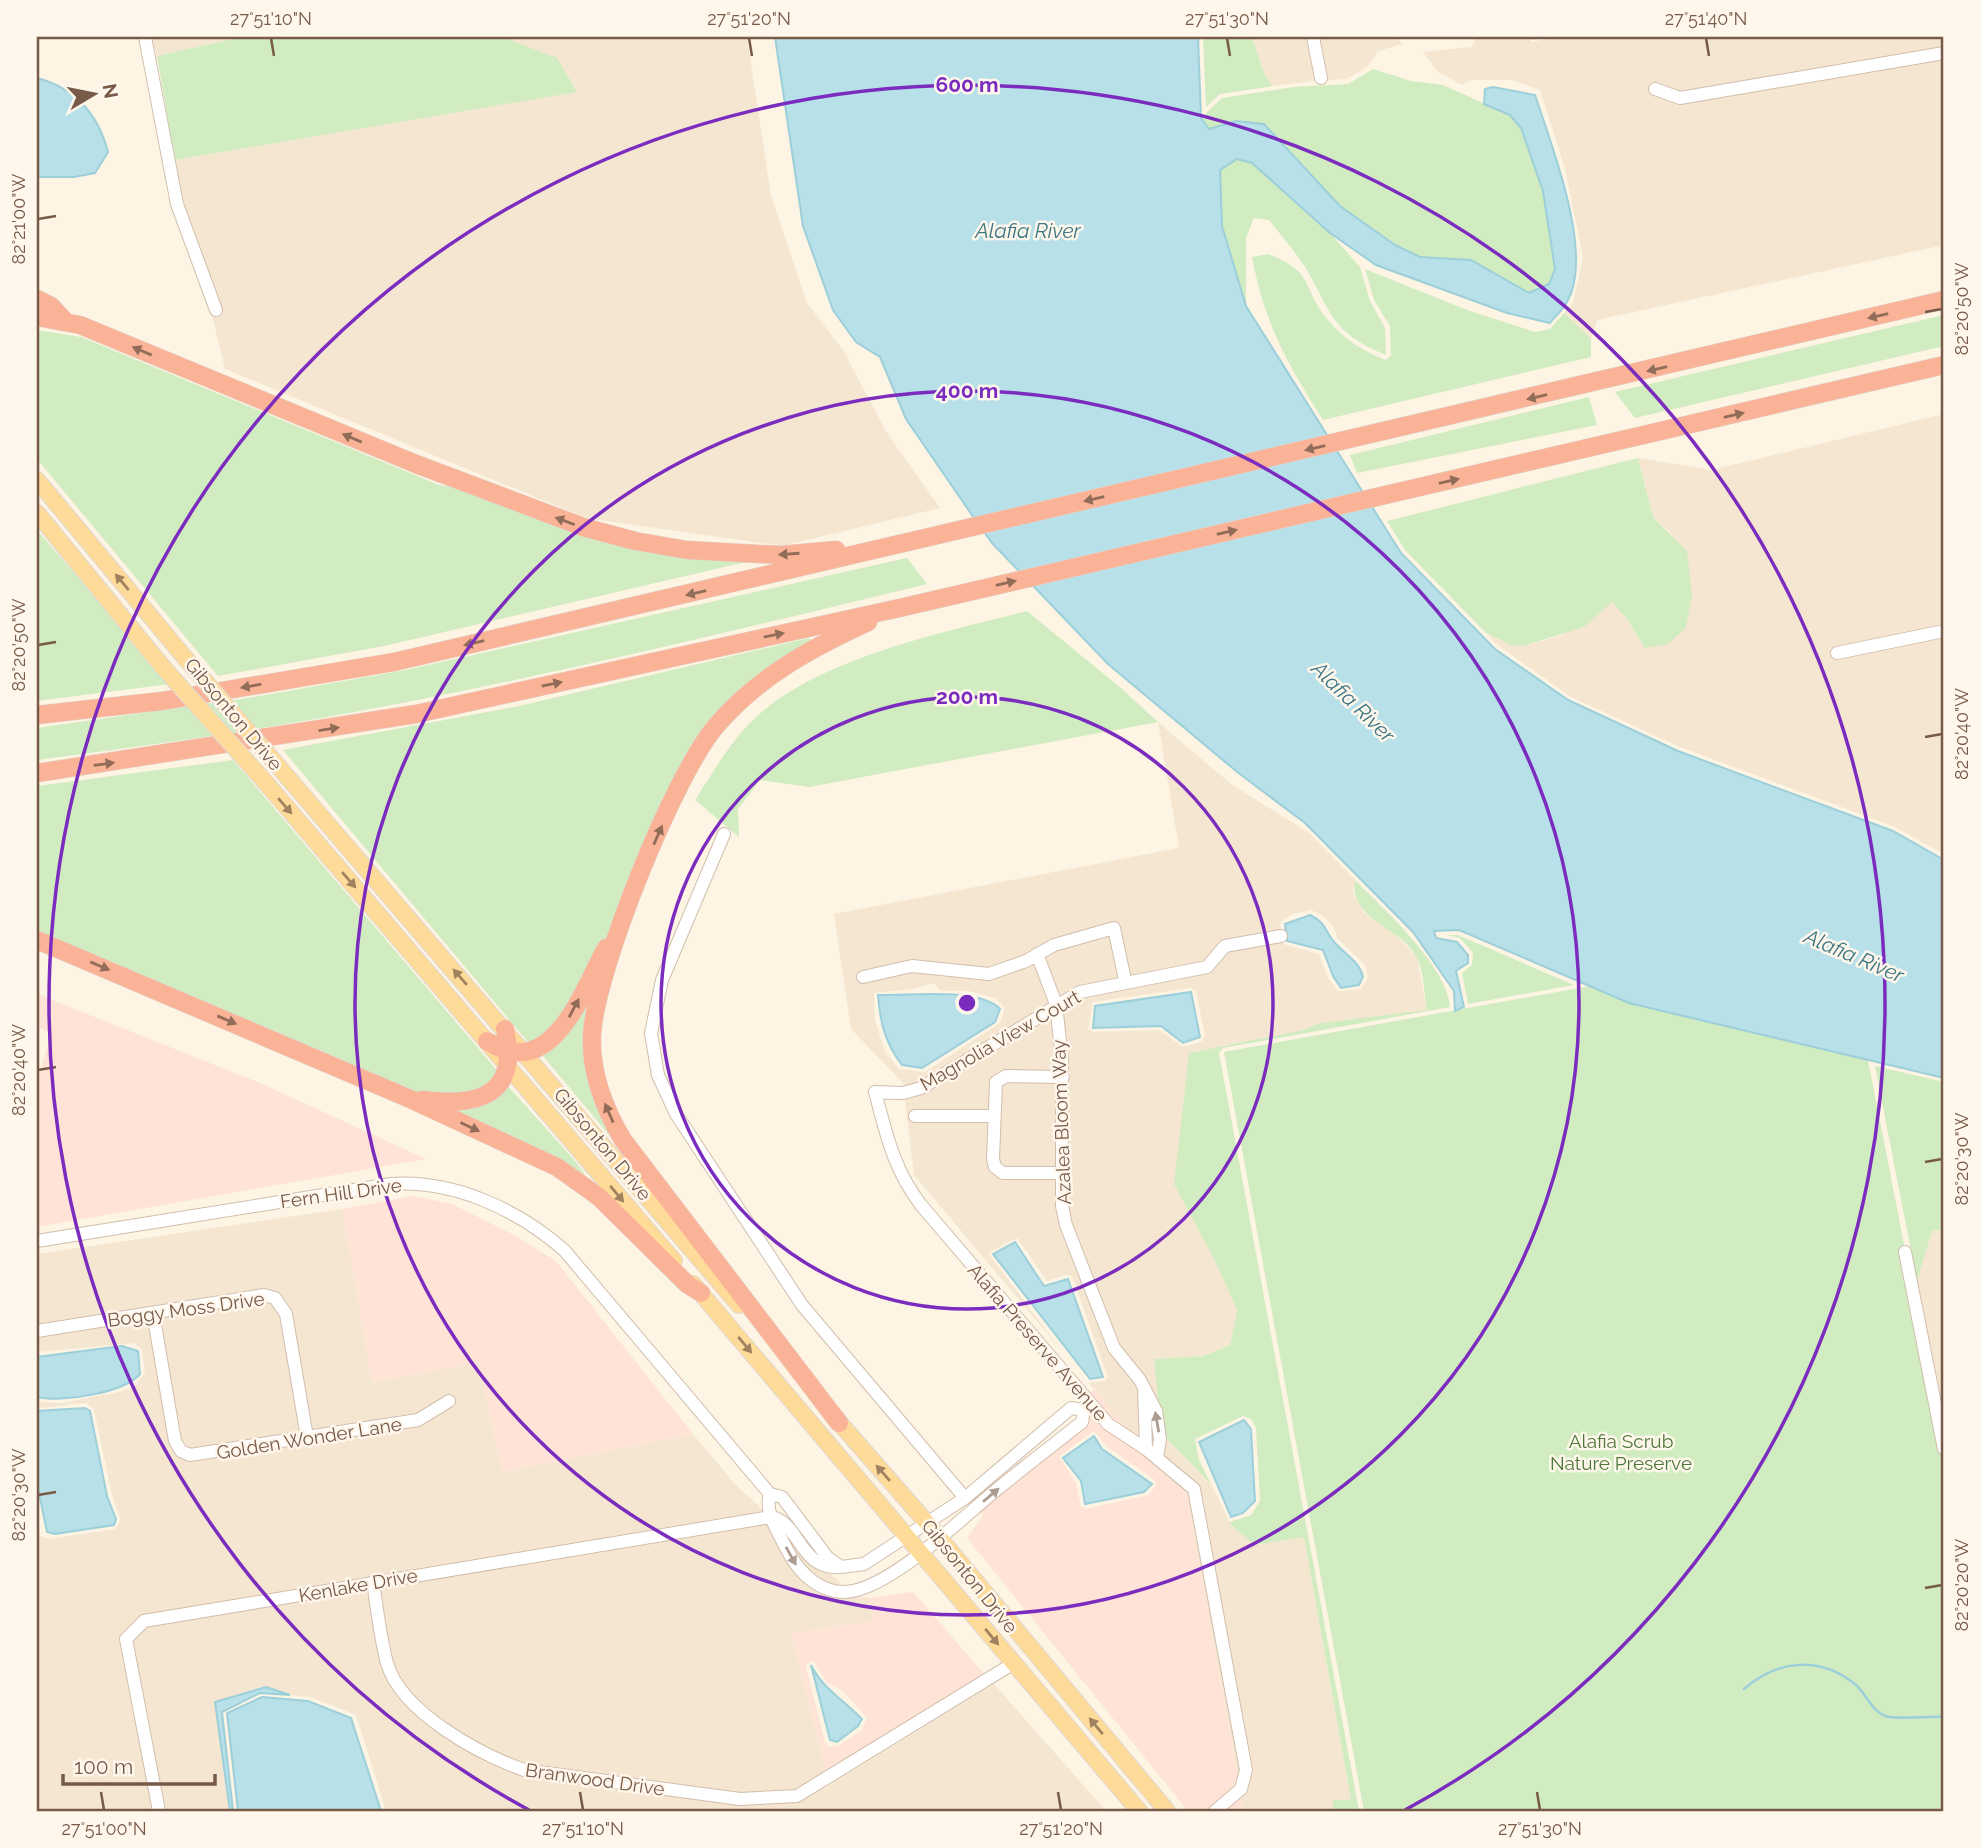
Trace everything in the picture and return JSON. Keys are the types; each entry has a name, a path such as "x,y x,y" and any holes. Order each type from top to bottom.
{"highway":[{"path":"37,299 51,306 64,320"},
{"path":"37,715 162,701 394,662 1944,300"},
{"path":"37,317 64,320 415,464 583,527 635,541 734,554 780,555 888,547"},
{"path":"37,773 377,722 904,607 1944,365"},
{"path":"408,1098 436,1102 479,1097 500,1083 515,1058 551,1041 566,1022 632,898 688,767 715,726 778,668 828,640 904,607"},
{"path":"632,898 594,1016 592,1035 595,1072 606,1108 645,1170 839,1423"},
{"path":"37,940 408,1098 574,1177 599,1197 687,1284 701,1293"},
{"path":"505,1029 515,1058"},
{"path":"487,1041 515,1058"}],"main road":[{"name":"Gibsonton Drive","path":"37,480 186,659 505,1029"},
{"name":"Gibsonton Drive","path":"37,513 162,666 487,1041"},
{"name":"Gibsonton Drive","path":"515,1058 701,1293 1139,1811"},
{"name":"Gibsonton Drive","path":"515,1058 927,1522 1167,1811"},
{"path":"1084,1746 1115,1771 1151,1811"}],"street":[{"path":"145,37 177,204 216,310"},
{"path":"1313,37 1321,78"},
{"path":"1655,89 1679,98 1944,52"},
{"path":"1837,653 1944,631"},
{"path":"724,834 662,980 651,1033 657,1075 676,1114 802,1305 965,1497"},
{"path":"863,977 912,966 989,974 1054,945 1114,928 1125,980"},
{"name":"Magnolia View Court","path":"875,1092 903,1093 921,1088 1056,1004 1080,992 1125,980 1207,967 1225,946 1281,936"},
{"name":"Azalea Bloom Way","path":"1037,954 1056,1004 1063,1077 1062,1206 1072,1242 1114,1348 1144,1388 1156,1410 1160,1438 1157,1458"},
{"path":"1062,1173 1012,1174 998,1170 993,1159 994,1088 1000,1078 1063,1077"},
{"name":"Alafia Preserve Avenue","path":"875,1092 891,1154 901,1179 1087,1407 1146,1449 1194,1489 1245,1760 1246,1776 1241,1789 1215,1811"},
{"path":"915,1116 994,1116"},
{"name":"Fern Hill Drive","path":"37,1241 391,1184 433,1184 459,1191 522,1219 564,1250 770,1494 782,1497 828,1558 841,1567"},
{"path":"1905,1252 1944,1449"},
{"name":"Boggy Moss Drive","path":"37,1331 264,1295 275,1298 286,1314 307,1437"},
{"name":"Golden Wonder Lane","path":"153,1312 176,1441 181,1451 190,1455 418,1420 449,1401"},
{"path":"1144,1388 1146,1449"},
{"path":"770,1494 766,1504 771,1517 801,1573 821,1588 857,1590 939,1539 1082,1422 1087,1407 1071,1408 965,1497 864,1564 829,1568 814,1561 781,1521 771,1517"},
{"name":"Kenlake Drive","path":"159,1811 126,1639 144,1621 771,1517"},
{"name":"Branwood Drive","path":"373,1582 387,1664 400,1690 429,1717 491,1758 524,1770 740,1799 797,1796 820,1785 1014,1663"}],"shaded area":[{"path":"151,37 242,37 157,56"},
{"path":"503,37 747,37 771,196 807,303 843,350 887,433 940,508 782,546 586,518 225,369 212,315 223,313 182,202 175,160 576,92"},
{"path":"1252,37 1307,37 1315,81 1273,86 1264,74"},
{"path":"1319,37 1396,37 1403,44 1378,51 1367,67 1347,79 1327,80"},
{"path":"1477,37 1530,37 1531,42 1558,37 1944,37 1944,245 1597,320 1591,339 1564,313 1573,302 1583,257 1565,169 1540,90 1512,80 1470,80 1462,85 1438,72 1423,52 1471,47"},
{"path":"1944,414 1944,626 1830,649 1832,659 1944,637 1944,854 1895,827 1680,747 1571,697 1499,646 1486,633 1511,645 1524,646 1562,635 1612,602 1627,619 1645,648 1672,534 1653,517 1638,458 1711,470"},
{"path":"1158,722 1231,784 1309,833 1355,880 1353,893 1365,914 1387,926 1417,957 1427,1011 1321,1023 1303,1030 1189,1053 1184,1113 1214,1259 1237,1310 1230,1345 1203,1356 1154,1359 1161,1433 1211,1484 1232,1526 1256,1545 1304,1536 1351,1801 1332,1801 1334,1811 1244,1811 1187,1495 1155,1463 1089,1383 1105,1381 1108,1377 1072,1276 1066,1275 1047,1281 1017,1238 988,1253 1062,1351 914,1175 903,1083 851,1029 834,914 1179,848","holes":["1311,910 1323,916 1334,927 1337,938 1365,965 1368,977 1361,989 1338,991 1328,978 1319,954 1283,944 1280,924 1282,921 1293,914","934,983 941,991 968,991 996,998 1005,1008 1000,1023 925,1072 899,1069 885,1051 875,1021 874,993 913,989","1190,988 1196,991 1205,1036 1202,1041 1183,1047 1159,1030 1093,1032 1088,1029 1093,1002"]},
{"path":"37,994 260,1083 426,1159 37,1227 37,1082 51,1034 37,1025"},
{"path":"414,1196 452,1204 514,1235 556,1261 693,1434 502,1472 479,1363 372,1382 342,1209"},
{"path":"342,1209 372,1382 479,1363 502,1472 693,1434 735,1484 764,1511 143,1616 122,1636 153,1811 37,1811 37,1520 40,1536 50,1539 115,1529 121,1521 112,1495 94,1409 86,1403 42,1408 37,1406 37,1402 61,1403 119,1392 134,1387 145,1373 142,1349 133,1343 37,1352 37,1336 148,1319 170,1442 190,1461 422,1424 456,1402 450,1394 416,1415 312,1431 292,1312 279,1294 37,1325 37,1254"},
{"path":"1944,1230 1944,1417 1917,1281 1932,1231"},
{"path":"264,1300 271,1302 281,1316 300,1433 192,1450 181,1439 160,1317"},
{"path":"1094,1389 1155,1463 1187,1495 1244,1811 1188,1811 967,1538 983,1515 980,1511 1086,1426 1082,1405 1076,1404","holes":["1094,1431 1106,1446 1155,1480 1156,1486 1148,1495 1086,1509 1081,1507 1076,1483 1059,1456"]},
{"path":"772,1519 853,1595 868,1598 874,1621 791,1633 827,1774 795,1791 741,1794 526,1765 494,1754 433,1713 405,1687 393,1663 379,1586"},
{"path":"368,1588 381,1665 396,1694 425,1721 487,1763 524,1776 739,1804 797,1802 823,1789 994,1684 1106,1811 386,1811 356,1715 310,1697 290,1695 266,1687 215,1702 230,1811 165,1811 133,1641 147,1626"},
{"path":"913,1592 985,1675 827,1774 791,1633 874,1621 868,1598","holes":["810,1661 815,1663 827,1683 843,1691 867,1718 862,1730 838,1746 829,1747 825,1742 806,1667"]}],"green space":[{"path":"242,37 503,37 557,58 577,92 175,160 157,56"},
{"path":"1203,37 1252,37 1264,74 1273,86 1220,94 1206,107"},
{"path":"1373,69 1411,81 1443,85 1510,115 1521,128 1543,191 1555,269 1549,284 1529,293 1471,260 1420,257 1395,245 1340,206 1264,124 1236,121 1209,130 1201,118 1222,98 1294,87 1348,84"},
{"path":"1237,159 1252,163 1330,233 1360,267 1370,301 1385,328 1386,355 1356,339 1337,323 1304,265 1269,220 1254,218 1246,238 1246,306 1222,226 1220,170"},
{"path":"1268,254 1294,267 1301,274 1320,309 1340,333 1385,360 1391,356 1390,326 1374,300 1365,269 1467,310 1535,332 1550,329 1564,313 1591,339 1591,357 1323,420 1288,361 1264,303 1252,257"},
{"path":"1944,315 1944,346 1635,418 1615,392"},
{"path":"37,330 81,337 439,485 491,493 560,522 745,558 746,562 384,646 218,676 37,459"},
{"path":"1589,397 1597,425 1357,473 1350,455"},
{"path":"1638,458 1653,517 1687,551 1692,595 1686,628 1668,644 1645,648 1627,619 1612,602 1584,627 1523,646 1511,645 1486,633 1405,550 1387,521"},
{"path":"37,530 170,684 37,701"},
{"path":"907,558 927,584 468,690 311,720 37,760 37,728 254,697 406,670"},
{"path":"1027,611 1158,722 809,787 760,780 738,809 739,837 695,800 743,731 763,711 790,692 821,675 889,648"},
{"path":"809,638 813,643 723,714 568,1011 550,1034 528,1042 283,750 519,706"},
{"path":"233,760 501,1075 492,1083 462,1094 418,1093 37,934 37,786"},
{"path":"1355,880 1426,956 1446,991 1450,1007 1223,1048 1219,1053 1359,1811 1334,1811 1332,1800 1351,1800 1304,1537 1255,1545 1232,1526 1230,1522 1251,1515 1260,1501 1256,1428 1251,1419 1243,1416 1195,1439 1199,1460 1211,1484 1161,1433 1154,1359 1203,1356 1230,1345 1237,1310 1214,1259 1174,1184 1189,1053 1303,1030 1321,1023 1427,1010 1416,956 1398,937 1367,914 1355,894"},
{"path":"1447,935 1458,935 1574,985 1468,1004 1462,973 1472,965 1473,953 1460,938"},
{"name":"Alafia Scrub Nature Preserve","path":"1590,986 1629,1003 1868,1060 1944,1449 1944,1811 1364,1811 1224,1052"},
{"path":"587,1004 614,1141 543,1056 562,1040"},
{"path":"1875,1066 1944,1082 1944,1230 1932,1231 1917,1281"},
{"path":"508,1086 575,1161 584,1177 443,1108"}],"water":[{"name":"Alafia River","path":"775,37 1198,37 1201,118 1209,129 1236,121 1264,124 1340,206 1395,245 1420,257 1471,260 1529,293 1549,284 1555,269 1543,191 1521,128 1510,115 1484,104 1485,89 1493,87 1535,95 1568,199 1576,257 1574,282 1567,302 1550,323 1507,313 1376,265 1330,233 1252,163 1237,159 1220,170 1222,226 1246,306 1401,553 1495,649 1568,700 1678,751 1893,831 1944,860 1944,1078 1629,1003 1459,930 1434,931 1436,938 1457,942 1468,955 1468,963 1456,971 1464,1007 1455,1011 1454,991 1413,932 1305,823 1236,771 1108,664 992,543 974,518 906,419 880,357 856,342 833,310 803,226"},
{"path":"37,78 51,82 74,96 98,126 108,152 95,173 74,177 37,177"},
{"path":"1310,915 1320,921 1335,943 1358,967 1363,977 1359,985 1341,988 1323,950 1287,941 1285,924"},
{"path":"1191,992 1200,1037 1183,1043 1161,1026 1093,1028 1095,1006"},
{"path":"878,995 961,995 990,1002 1000,1009 995,1022 922,1068 902,1065 891,1049 884,1032"},
{"path":"1015,1242 1044,1286 1068,1279 1103,1377 1090,1379 993,1254"},
{"path":"122,1346 138,1351 140,1374 132,1381 92,1395 61,1399 37,1397 37,1357"},
{"path":"85,1408 90,1411 107,1496 116,1519 114,1525 55,1534 47,1532 37,1483 37,1411"},
{"path":"1244,1420 1251,1429 1255,1501 1243,1513 1231,1517 1199,1442"},
{"path":"1094,1436 1102,1449 1152,1484 1144,1492 1085,1504 1081,1481 1063,1458"},
{"path":"811,1665 828,1688 862,1719 858,1726 837,1742 830,1740"},
{"path":"266,1687 290,1695 260,1693 222,1712 233,1811 230,1811 215,1702"},
{"path":"262,1697 308,1701 351,1718 381,1811 238,1811 227,1713"}],"waterway":[{"path":"1744,1689 1757,1679 1784,1667 1813,1665 1842,1675 1856,1685 1876,1710 1885,1716 1944,1717"}]}
